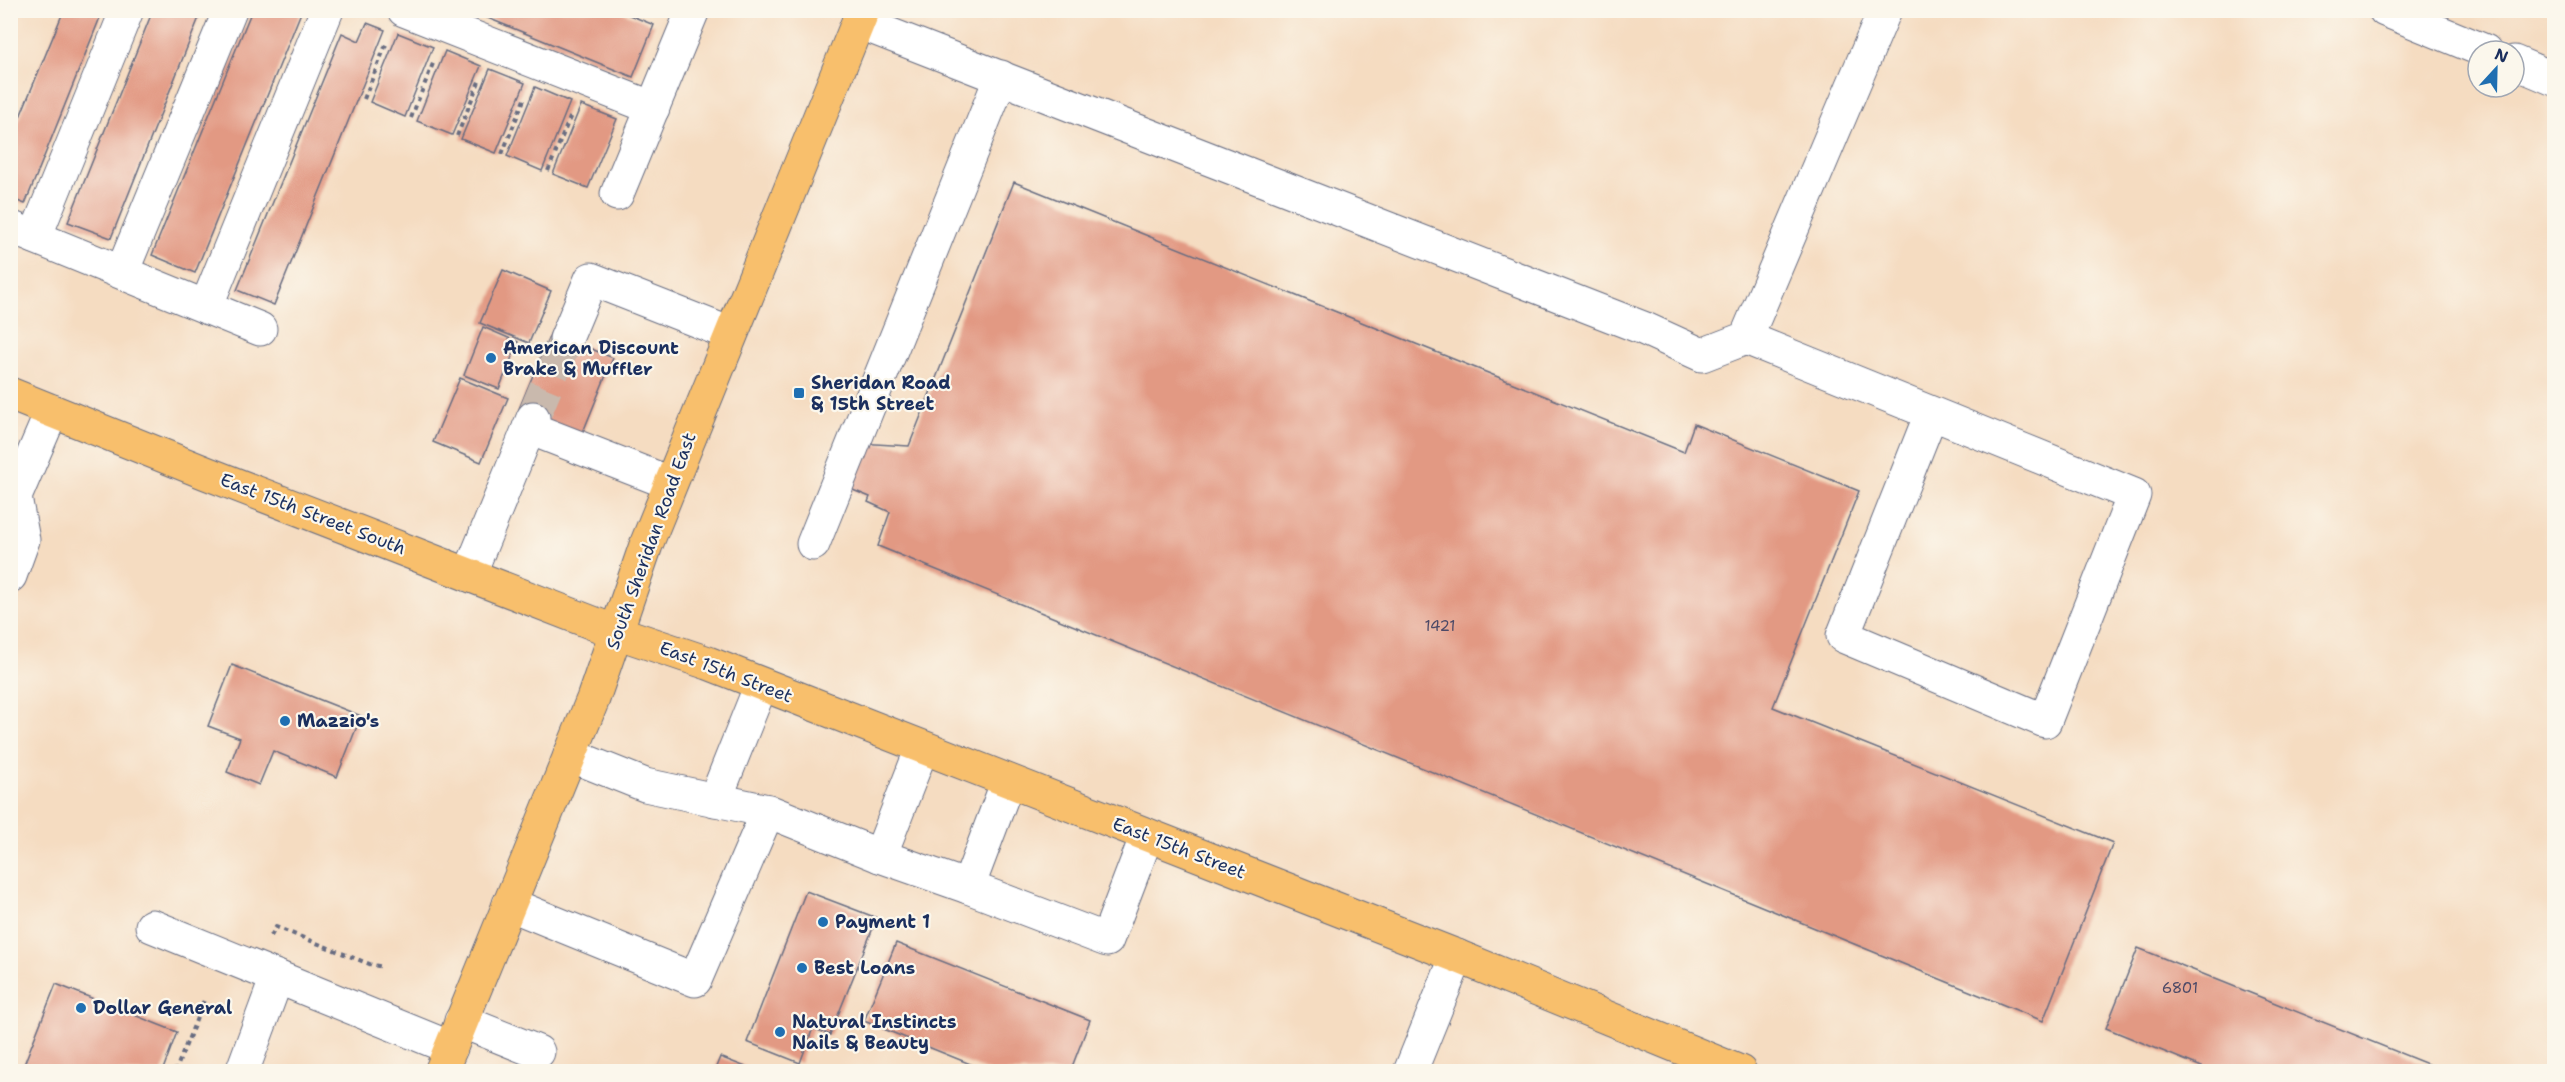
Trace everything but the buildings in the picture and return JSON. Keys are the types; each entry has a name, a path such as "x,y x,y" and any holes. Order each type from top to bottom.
{"main road":[{"name":"South Sheridan Road East","path":"451,1047 593,699 643,552 670,483 860,16"},
{"name":"East 15th Street South","path":"10,394 616,632"},
{"name":"East 15th Street","path":"616,632 708,663 1457,956 1740,1071"}],"street":[{"path":"127,10 23,232 260,329"},
{"path":"122,272 230,10"},
{"path":"206,307 327,10"},
{"path":"1746,338 1885,10"},
{"path":"2385,10 2418,17 2466,41"},
{"path":"617,194 653,108 684,13"},
{"path":"860,16 1001,77 1643,328 1702,355 1746,338 2134,495 2045,721 1843,636 1931,414"},
{"path":"398,22 447,27 653,108"},
{"path":"2526,68 2554,79"},
{"path":"813,544 1001,77"},
{"path":"566,339 591,279 730,334"},
{"path":"10,576 23,540 13,496 52,411"},
{"path":"469,575 531,423 670,483"},
{"path":"715,800 761,685"},
{"path":"880,856 922,748"},
{"path":"570,755 645,785 768,811 880,856 1107,940 1147,836"},
{"path":"968,887 1008,781"},
{"path":"509,904 695,980 768,811"},
{"path":"152,926 451,1047 538,1052"},
{"path":"1410,1071 1457,956"},
{"path":"242,1071 277,977"}],"path":[{"path":"364,99 398,22"},
{"path":"411,118 447,27"},
{"path":"457,136 493,45"},
{"path":"502,154 539,63"},
{"path":"548,171 585,81"},
{"path":"271,936 276,927 372,965 384,967"},
{"path":"175,1071 205,998"}],"tunnel":[{"path":"533,418 566,339"}],"place":[{"name":"American Discount Brake & Muffler","path":"491,358"},
{"name":"Sheridan Road & 15th Street","path":"799,393"},
{"name":"Mazzio's","path":"285,721"},
{"name":"Payment 1","path":"823,922"},
{"name":"Best Loans","path":"802,968"},
{"name":"Dollar General","path":"81,1008"},
{"name":"Natural Instincts Nails & Beauty","path":"780,1032"}]}
